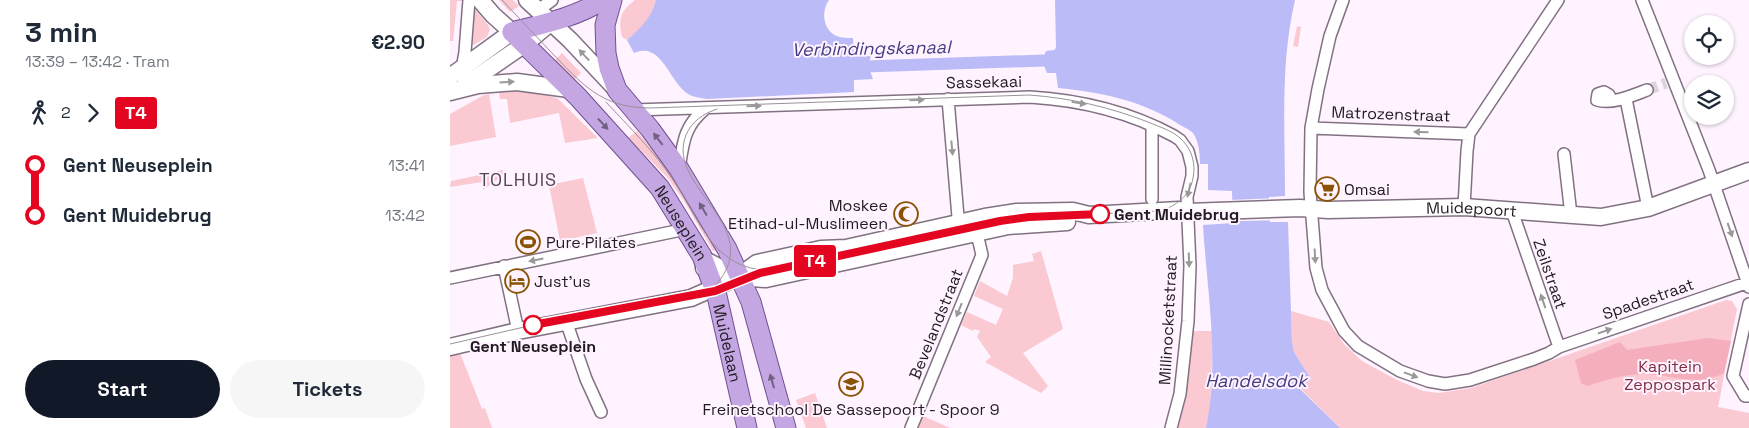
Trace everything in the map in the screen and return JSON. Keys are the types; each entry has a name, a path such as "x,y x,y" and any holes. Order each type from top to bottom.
{"main road":[{"path":"518,38 538,11 573,15 603,0"},
{"name":"Neuseplein","path":"612,0 605,25 606,53 617,90 679,169 720,236 738,277"},
{"name":"Neuseplein","path":"518,38 628,151 660,188 704,260"},
{"name":"Muidelaan","path":"704,260 709,290 747,428"},
{"name":"Muidelaan","path":"738,277 751,302 786,428"}],"street":[{"path":"455,82 465,52 469,0"},
{"path":"455,82 518,38 480,0"},
{"path":"538,11 552,0"},
{"name":"Spadestraat","path":"1342,0 1318,89 1311,128 1311,208 1314,225 1316,268 1322,290 1344,331 1358,346 1400,371 1428,381 1445,384 1470,380 1549,353 1558,347 1749,282"},
{"path":"1464,207 1469,134 1558,0"},
{"path":"1642,0 1670,81 1714,184 1749,282 1749,287"},
{"name":"Neuseplein","path":"538,11 570,40 617,90"},
{"path":"455,82 478,85 517,82 569,89"},
{"path":"1611,100 1626,99 1647,90"},
{"name":"Sassekaai","path":"706,108 1030,97 1077,102 1122,114 1180,140 1188,151 1192,167 1187,197 1191,212"},
{"name":"Bevelandstraat","path":"911,428 982,255 979,242 965,231 948,99"},
{"path":"1626,99 1648,208"},
{"path":"634,110 706,108"},
{"name":"Neuseplein","path":"679,169 685,134 694,120 706,108"},
{"path":"1152,126 1152,199"},
{"name":"Matrozenstraat","path":"1311,128 1469,134"},
{"path":"1564,154 1571,216"},
{"name":"Muidepoort","path":"738,277 766,279 965,231 1019,224 1178,216 1191,212 1311,208 1328,210 1464,207 1601,217 1648,208 1749,172"},
{"name":"Zeilstraat","path":"1512,211 1558,347"},
{"name":"Millinocketstraat","path":"1171,428 1180,394 1188,321 1191,212"},
{"path":"450,278 686,229"},
{"name":"Neuseplein","path":"704,260 738,277"},
{"path":"504,266 518,331"},
{"path":"450,347 518,331 691,298 738,277"},
{"path":"1749,304 1733,376 1744,396 1749,396"},
{"path":"566,322 586,379 601,412"}],"green space":[{"path":"450,0 465,0 457,1 453,41 450,41"},
{"path":"499,0 513,0 519,6 510,12"},
{"path":"635,0 656,0 645,23 627,40 622,37 620,20 626,8"},
{"path":"473,7 490,29 487,37 468,48"},
{"path":"1297,26 1301,27 1298,47 1293,46"},
{"path":"562,53 581,73 573,81 554,61"},
{"path":"499,92 532,92 557,98 598,138 565,143 559,113 510,123 507,99 500,99"},
{"path":"489,94 496,137 450,146 450,114"},
{"path":"637,131 672,174 718,250 713,251 684,201 667,177 628,138"},
{"path":"503,170 504,175 483,190 482,182 450,187 451,181"},
{"path":"583,178 597,233 560,241 549,185"},
{"path":"1041,251 1063,329 1023,353 1048,386 1041,393 985,362 991,357 977,337 980,331 974,329 973,331 961,325 967,312 996,325 1003,309 974,296 980,281 1007,296 1013,278 1013,265 1034,261 1032,254"},
{"name":"Kapitein Zeppospark","path":"1726,300 1732,301 1737,309 1718,407 1749,413 1749,428 1340,428 1300,388 1311,379 1294,352 1292,342 1291,311 1329,322 1344,344 1362,361 1397,380 1423,391 1439,393 1471,388"},
{"path":"1191,331 1213,331 1210,411 1206,428 1178,428 1183,407"},
{"path":"1708,338 1731,341 1724,373 1704,379 1694,380 1637,374 1587,386 1581,383 1575,360 1620,342 1627,350"},
{"path":"460,353 482,409 485,408 492,428 450,428 450,356"},
{"path":"815,393 827,428 806,428 796,400"},
{"path":"923,416 950,428 918,428"}],"water":[{"path":"656,0 829,0 825,8 824,17 829,31 837,36 853,38 854,56 871,56 868,66 873,79 854,80 854,92 707,99 692,96 681,88 658,58 652,53 644,51 634,53 627,40 645,22"},
{"name":"Handelsdok","path":"1055,0 1295,0 1290,24 1285,73 1285,196 1269,197 1270,222 1288,222 1292,342 1294,352 1311,379 1300,389 1340,428 1206,428 1212,378 1212,352 1203,225 1233,223 1232,191 1208,190 1208,164 1200,164 1197,140 1193,133 1187,129 1149,108 1119,98 1058,88 1056,73 1047,73 1042,61 1046,51 1056,48"}],"pier":[{"path":"1280,198 1272,199 1272,220 1281,220 1206,222 1230,221 1230,200"}],"waterway":[{"name":"Verbindingskanaal","path":"851,67 1058,60"}],"tunnel":[{"path":"1647,90 1666,83"}],"tram line":[{"path":"450,344 533,325 721,290 760,273 1000,221 1029,217 1160,211 1177,203 1185,195 1189,190 1194,173 1190,152 1185,143 1174,133 1119,112 1060,98 1029,95 650,108 618,104 605,99 583,84 502,0"},
{"path":"606,102 666,169 707,235 719,250 740,264 764,270"},
{"path":"710,291 727,269 731,248 725,229 690,173 683,155 686,135 691,126 707,113 717,109"},
{"name":"T4","path":"533,325 715,291 760,273 1000,221 1029,217 1100,214"}],"place":[{"name":"Omsai","path":"1327,189"},
{"name":"Moskee Etihad-ul-Muslimeen","path":"906,214"},
{"name":"Gent Muidebrug","path":"1100,214"},
{"name":"Pure Pilates","path":"528,242"},
{"name":"Just'us","path":"517,281"},
{"name":"Gent Neuseplein","path":"533,325"},
{"name":"Freinetschool De Sassepoort - Spoor 9","path":"851,384"}],"district":[{"name":"TOLHUIS","path":"518,179"}]}
